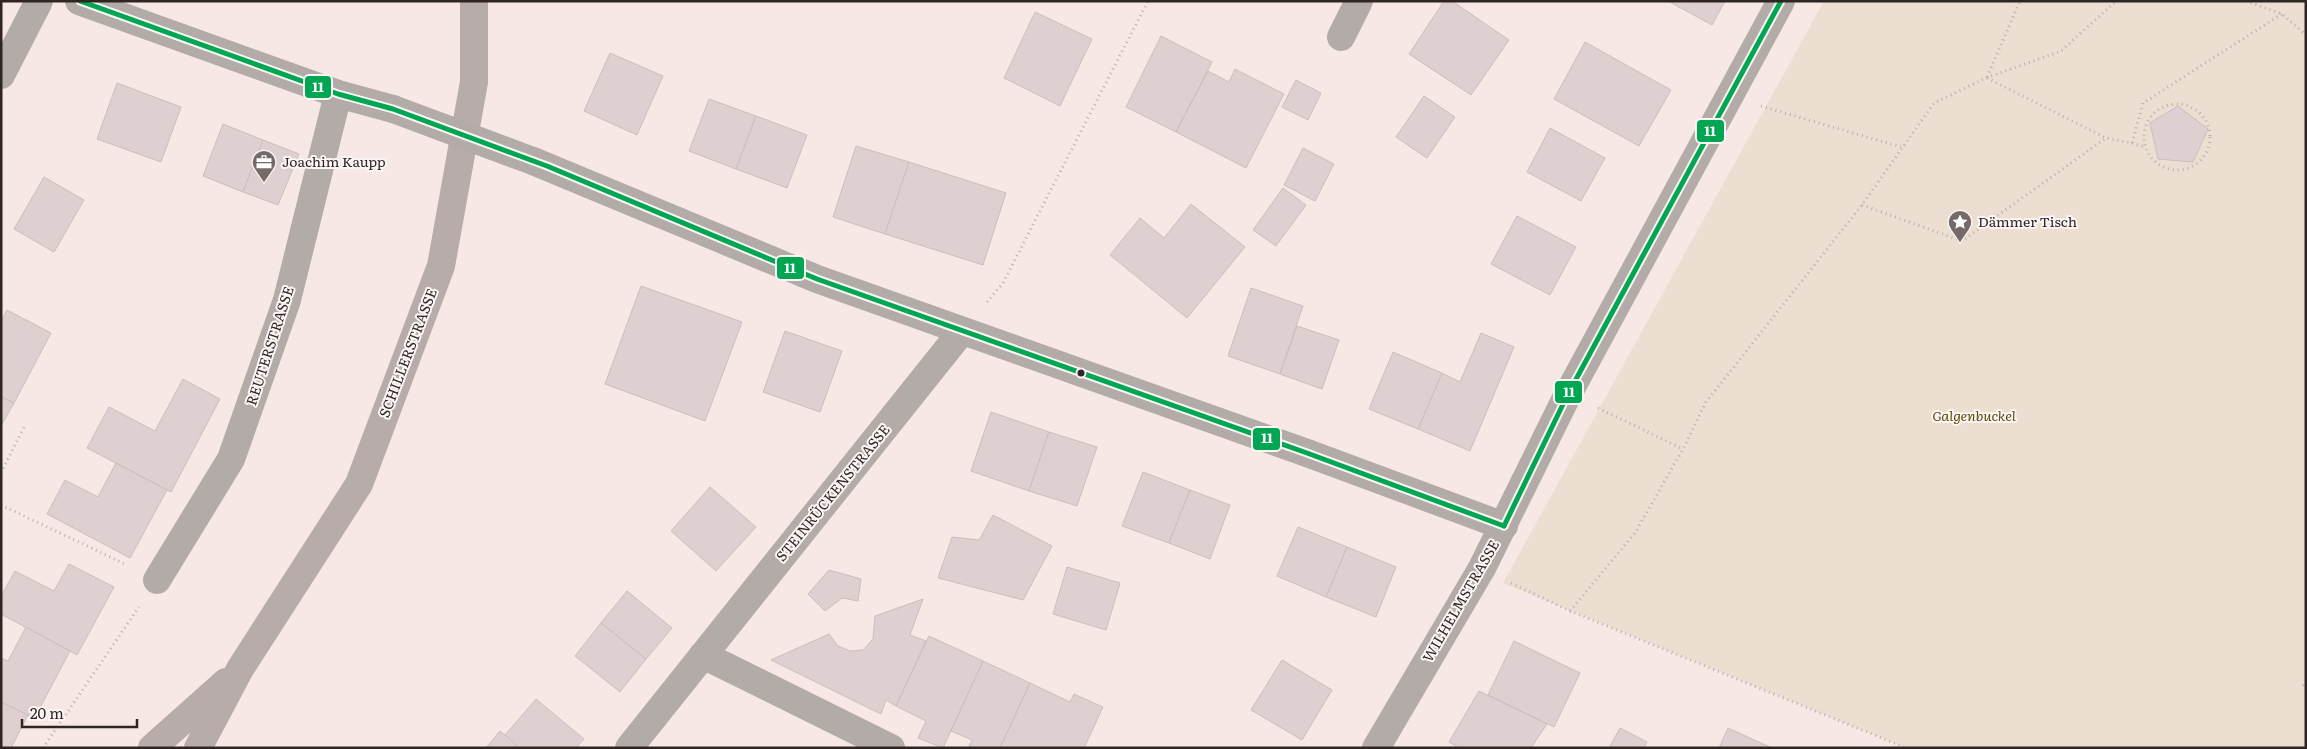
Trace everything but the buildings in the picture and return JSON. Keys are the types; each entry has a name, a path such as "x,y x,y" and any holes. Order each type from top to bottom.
{"main road":[{"name":"SCHILLERSTRASSE","path":"198,748 240,669 359,484 441,266 474,82 474,1"},
{"name":"SCHILLERSTRASSE","path":"152,748 240,669"}],"street":[{"path":"1,75 39,1"},
{"path":"79,1 338,94 394,109 533,161 817,279 1504,526"},
{"path":"1341,37 1359,1"},
{"name":"WILHELMSTRASSE","path":"1376,748 1482,568 1568,394 1781,1"},
{"name":"REUTERSTRASSE","path":"157,580 231,459 287,300 338,94"},
{"name":"STEINRÜCKENSTRASSE","path":"629,748 962,331"},
{"path":"703,655 891,748"}],"path":[{"path":"962,331 1003,283 1148,1"},
{"path":"1986,78 2020,1"},
{"path":"1570,611 1635,533 1683,449 1706,402 1862,204 1934,103 1986,78 2061,51 2116,1"},
{"path":"2246,1 2282,14 2306,36"},
{"path":"2132,144 2143,103 2282,14"},
{"path":"1986,78 2106,138 2145,147 2158,165 2168,170 2180,171 2200,162 2207,153 2210,142 2210,131 2207,121 2200,112 2180,104 2159,109 2149,120 2144,136 2145,147"},
{"path":"1729,97 1901,147"},
{"path":"1862,204 1962,241 2106,138"},
{"path":"1568,394 1683,449"},
{"path":"1,473 25,425"},
{"path":"1,505 157,580 43,748"},
{"path":"1482,568 1570,611 1906,748"},
{"path":"2306,680 2304,685 2306,687"}],"green space":[{"name":"Galgenbuckel","path":"1824,1 2306,1 2306,748 1906,748 1503,583"}],"transit line":[{"name":"11","path":"80,1 338,94 393,109 547,166 817,279 1307,453 1504,526"},
{"name":"11","path":"1504,526 1568,394 1781,1"}],"place":[{"name":"Joachim Kaupp","path":"264,183"},
{"name":"Dämmer Tisch","path":"1960,243"}]}
